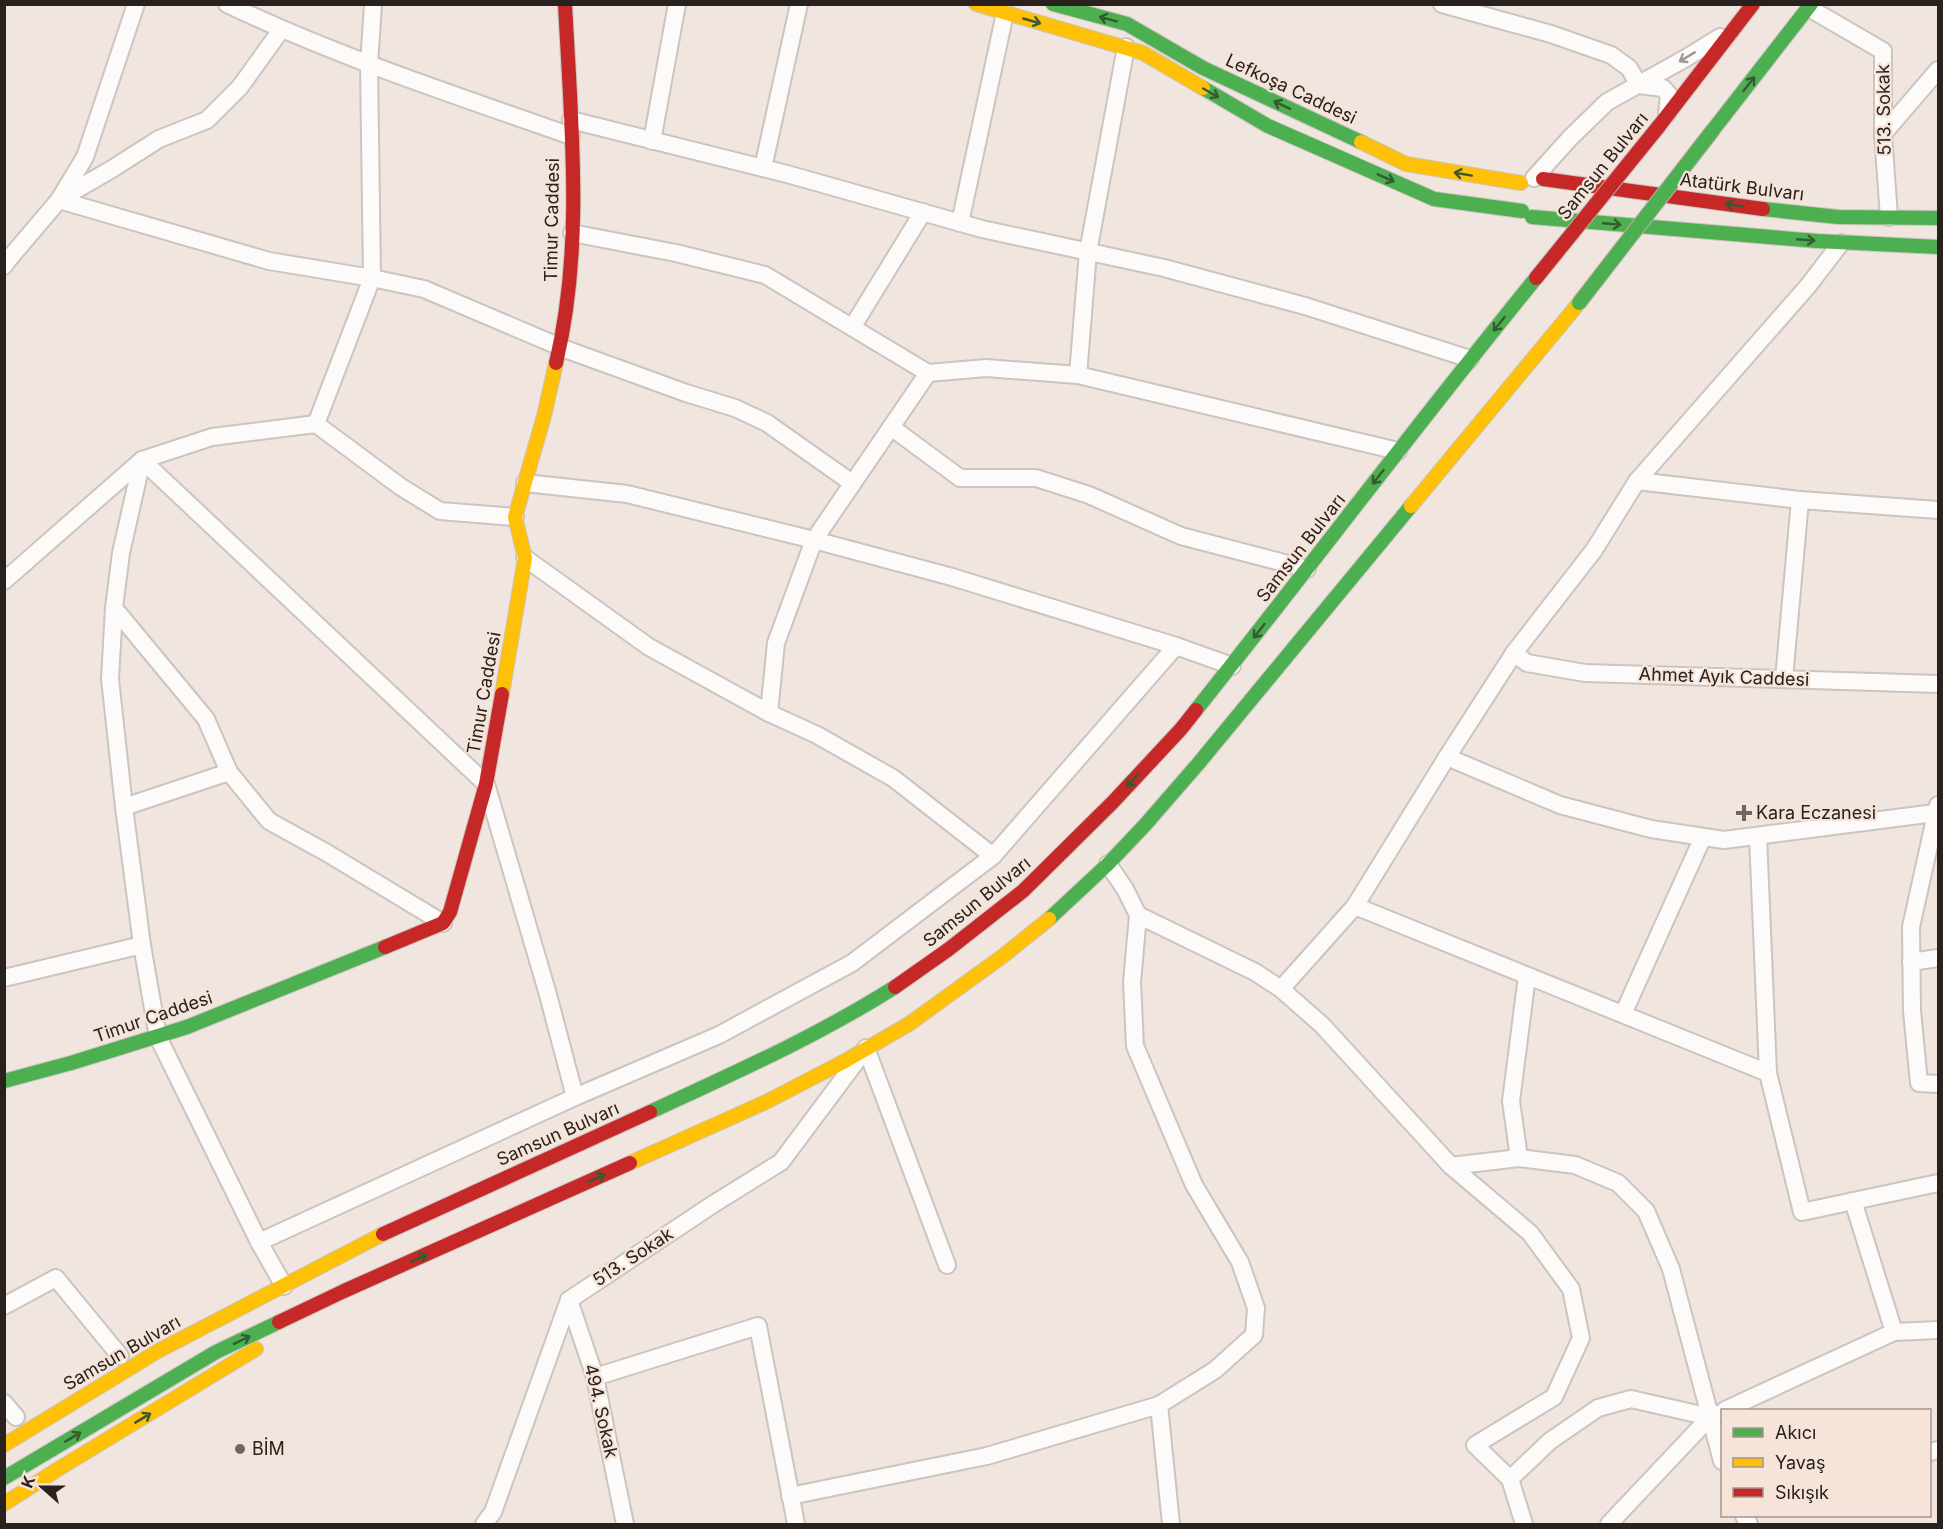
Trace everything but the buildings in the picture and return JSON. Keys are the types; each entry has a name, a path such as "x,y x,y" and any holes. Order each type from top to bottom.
{"main road":[{"path":"976,4 1143,53 1268,126 1434,199 1526,194 1841,243 1938,247"},
{"name":"Lefkoşa Caddesi","path":"1053,4 1127,24 1203,68 1406,164 1526,194"},
{"name":"Samsun Bulvarı","path":"4,1445 158,1351 397,1226 777,1054 863,1007 910,977 1023,891 1113,802 1174,737 1232,666 1470,359 1663,120 1752,4"},
{"name":"Timur Caddesi","path":"4,1081 158,1037 443,922 450,912 486,784 525,558 515,517 564,330 571,268 573,168 560,6"},
{"path":"4,1478 216,1352 323,1301 766,1102 909,1024 1003,956 1056,914 1145,825 1198,764 1579,303 1810,6"},
{"path":"1548,182 1554,199 1544,214 1526,194 1548,182"},
{"name":"Atatürk Bulvarı","path":"1526,194 1769,210 1838,217 1938,218"},
{"path":"154,1337 264,1295"},
{"path":"4,1504 244,1358 323,1301"}],"street":[{"path":"6,261 59,200 85,157 136,4"},
{"path":"227,4 281,30 369,64 571,128 652,141 764,168 960,223 1164,268 1305,306 1470,359"},
{"path":"316,424 372,278 369,64 373,4"},
{"path":"652,141 677,4"},
{"path":"764,168 799,4"},
{"path":"1442,4 1551,34 1611,55 1629,68 1639,85"},
{"name":"513. Sokak","path":"1810,6 1883,51 1883,134 1889,218"},
{"path":"960,223 1005,13"},
{"path":"1526,194 1570,138 1607,102 1734,28"},
{"path":"59,200 159,139 207,120 240,87 281,30"},
{"path":"1078,375 1088,252 1126,47"},
{"path":"1883,134 1938,70"},
{"path":"1639,85 1663,88 1669,95 1663,120"},
{"path":"59,200 269,261 424,289 560,347 686,393 735,408 767,423 852,483"},
{"path":"853,326 924,212"},
{"path":"572,233 676,253 765,275 928,373 987,368 1078,375 1398,452"},
{"path":"1281,988 1355,906 1514,653 1594,550 1637,480 1808,286 1841,243"},
{"path":"769,713 776,643 814,540 928,373"},
{"path":"7,574 142,460 212,437 316,424 401,487 440,512 515,517"},
{"path":"891,427 960,478 1035,478 1089,495 1181,536 1307,569"},
{"path":"142,460 122,553 114,608 110,679 142,945 158,1037 259,1242 284,1286"},
{"path":"142,460 486,784 547,991 575,1096"},
{"path":"1637,480 1800,500 1938,510"},
{"path":"525,483 627,494 814,540 952,577 1176,646 1232,666"},
{"path":"1784,679 1800,500"},
{"path":"525,558 649,647 769,713 817,735 893,778 993,856"},
{"path":"114,608 206,719 229,772 269,822 327,853 443,922"},
{"path":"259,1242 575,1096 718,1035 852,963 993,856 1176,646"},
{"name":"Ahmet Ayık Caddesi","path":"1514,653 1527,663 1585,673 1938,684"},
{"path":"1447,757 1560,804 1651,829 1724,840 1937,808 1911,927 1911,962 1912,1011 1919,1083 1938,1084"},
{"path":"124,807 229,772"},
{"path":"1758,836 1768,1073 1802,1212 1938,1183"},
{"path":"1623,1014 1703,837"},
{"path":"790,1496 987,1456 1159,1405 1215,1370 1254,1335 1256,1308 1240,1262 1194,1185 1135,1046 1132,982 1138,915 1125,889 1108,864"},
{"path":"1355,906 1768,1073"},
{"path":"1138,915 1255,972 1281,988 1322,1025 1451,1166 1530,1233 1571,1289 1581,1338 1554,1396 1475,1445 1510,1479 1524,1524"},
{"path":"4,978 142,945"},
{"path":"1911,962 1938,958"},
{"path":"1519,1158 1511,1101 1527,976"},
{"path":"866,1048 947,1265"},
{"name":"513. Sokak","path":"569,1300 781,1162 866,1048"},
{"path":"1451,1166 1519,1158 1575,1165 1618,1183 1646,1211 1671,1269 1719,1413 1721,1445"},
{"path":"1853,1202 1894,1332"},
{"path":"4,1306 56,1278 119,1357"},
{"path":"484,1524 493,1512 569,1300"},
{"name":"494. Sokak","path":"569,1300 595,1377 625,1524"},
{"path":"595,1377 758,1326 796,1524"},
{"path":"1728,1409 1894,1332 1938,1330"},
{"path":"1510,1479 1550,1442 1598,1408 1631,1399 1719,1413"},
{"path":"4,1403 15,1418"},
{"path":"1159,1405 1171,1524"},
{"path":"1608,1524 1719,1413"}],"traffic: fast":[{"path":"1053,4 1127,24 1203,68 1361,142"},
{"path":"1713,130 1811,4"},
{"path":"1203,88 1268,126 1434,199 1522,211"},
{"path":"1579,303 1713,130"},
{"path":"1763,209 1838,217 1938,218"},
{"path":"1532,217 1817,241 1938,247"},
{"path":"1196,710 1536,278"},
{"path":"1049,919 1108,864 1145,825 1411,506"},
{"path":"4,1081 187,1027 385,947"},
{"path":"650,1112 805,1038 895,987"},
{"path":"4,1478 216,1352 279,1322"}],"traffic: slow":[{"path":"976,4 1143,53 1203,88"},
{"path":"1361,142 1406,164 1521,183"},
{"path":"1411,506 1579,303"},
{"path":"502,694 525,558 515,517 544,416 556,363"},
{"path":"630,1163 766,1102 845,1061 909,1024 1003,956 1049,919"},
{"path":"4,1445 158,1351 383,1234"},
{"path":"4,1504 256,1349"}],"traffic: jam":[{"path":"556,363 565,319 573,229 572,139 565,4"},
{"path":"1659,126 1753,4"},
{"path":"1536,278 1659,126"},
{"path":"1543,179 1763,209"},
{"path":"385,947 443,923 450,912 486,784 502,694"},
{"path":"895,987 949,949 1023,891 1113,802 1196,710"},
{"path":"383,1234 650,1112"},
{"path":"279,1322 630,1163"}],"place":[{"name":"Kara Eczanesi","path":"1744,813"},
{"name":"BİM","path":"240,1449"}]}
